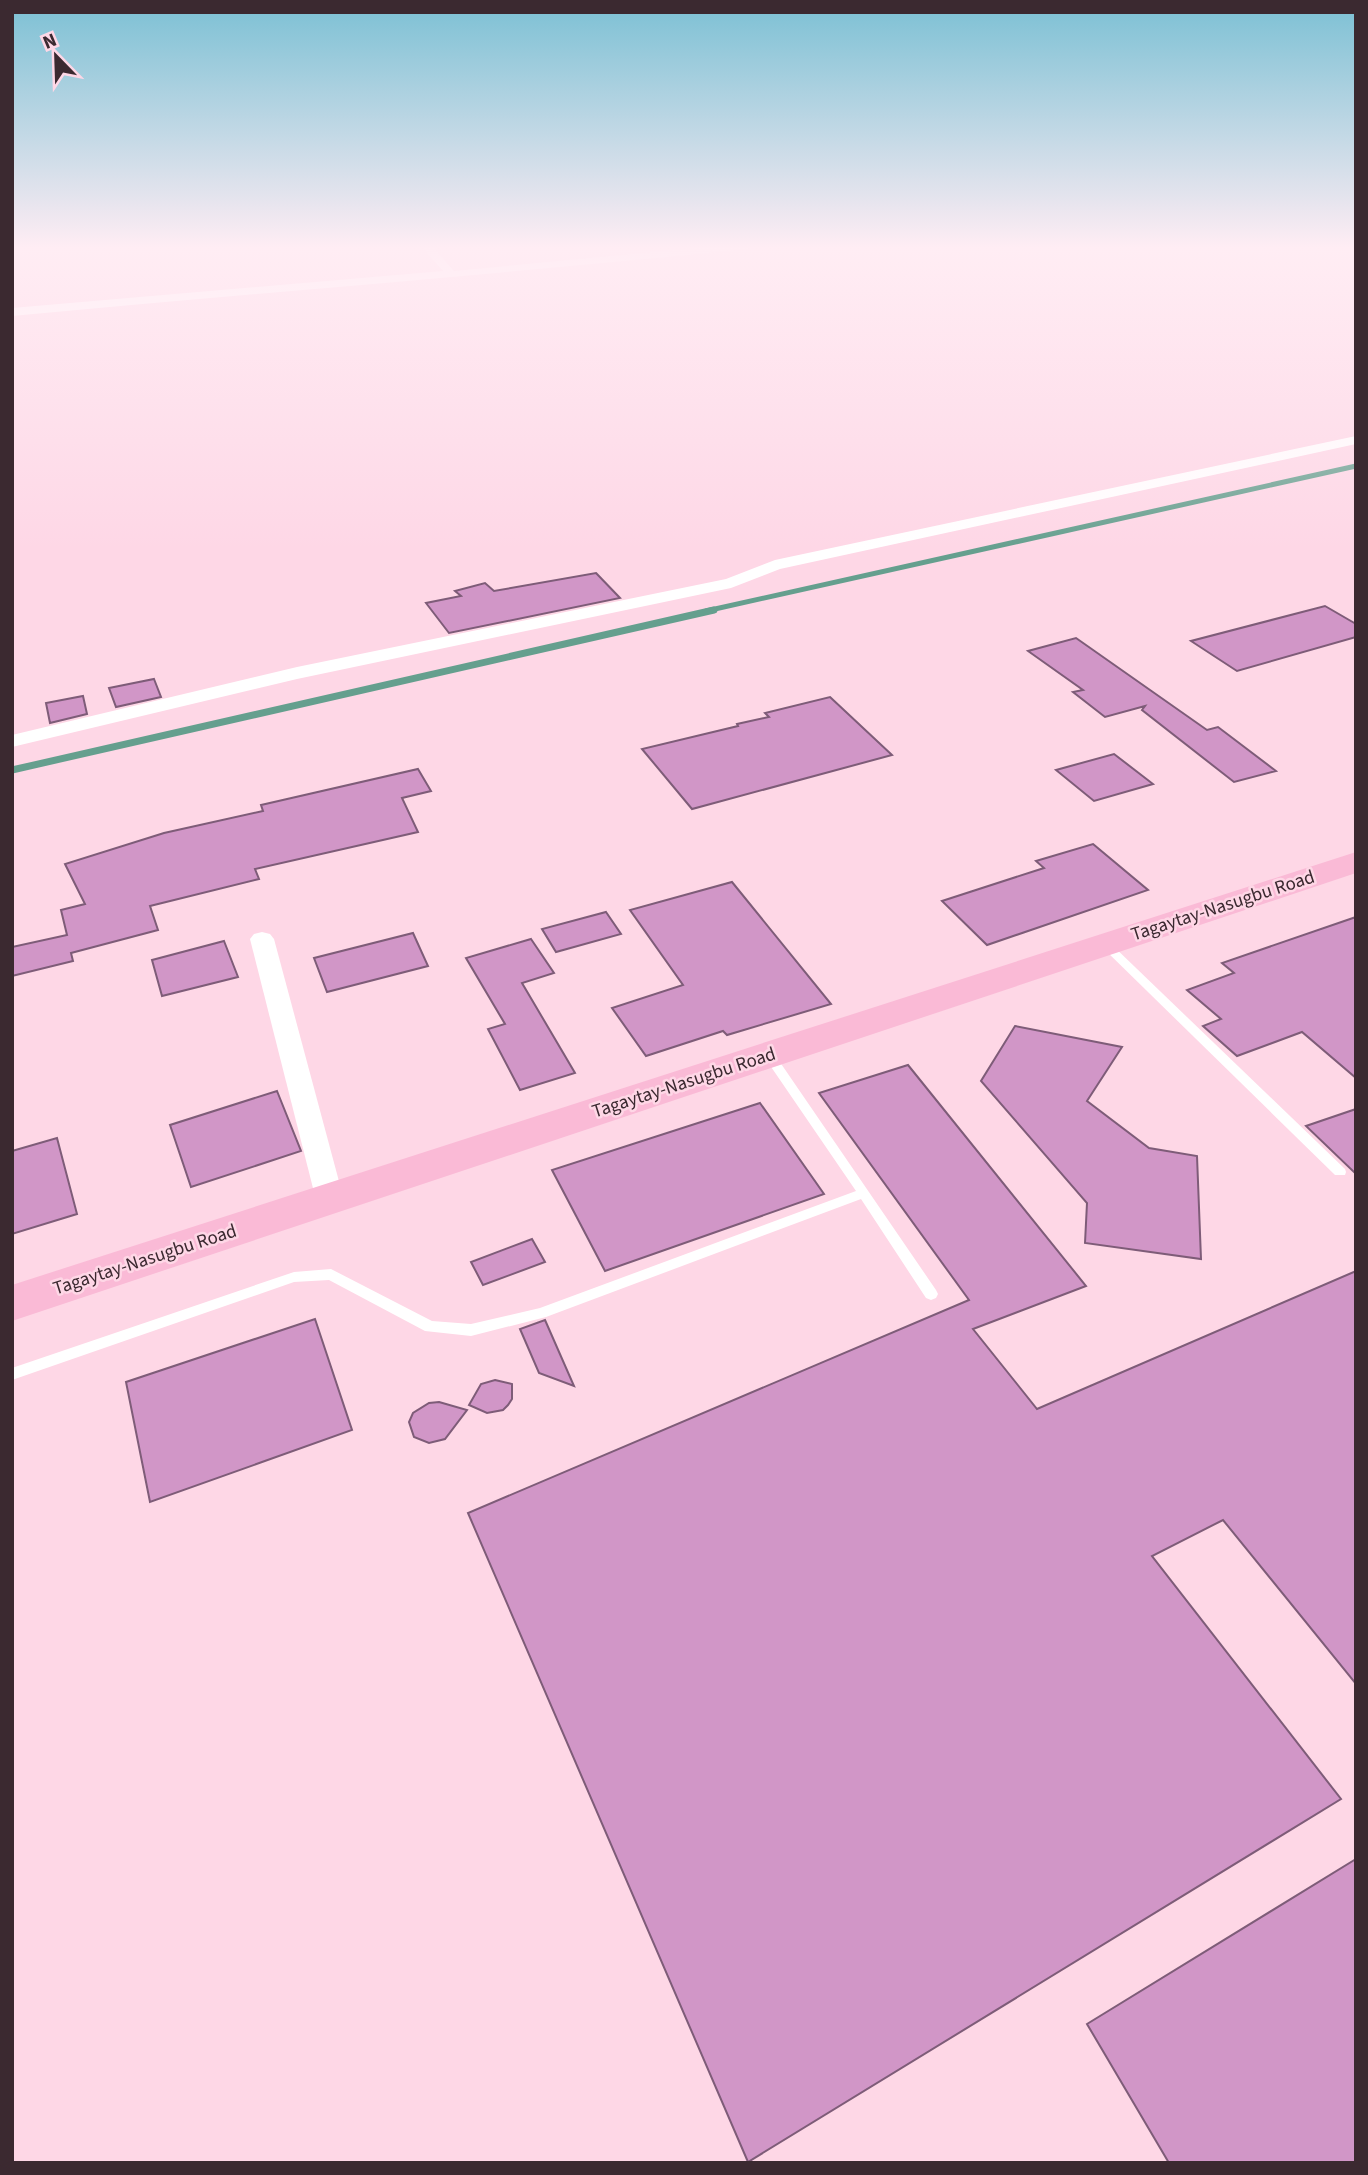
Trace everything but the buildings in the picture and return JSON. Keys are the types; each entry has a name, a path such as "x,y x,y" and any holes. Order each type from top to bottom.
{"main road":[{"name":"Tagaytay-Nasugbu Road","path":"12,1303 1356,862"}],"street":[{"path":"12,741 297,673 731,583 775,565 1356,440"},
{"path":"262,939 330,1200"}],"lane":[{"path":"1105,944 1340,1172"},
{"path":"769,1055 930,1294"},
{"path":"12,1374 293,1277 331,1274 430,1326 471,1330 541,1313 864,1193"}],"waterway":[{"path":"706,611 1356,466"},
{"path":"12,770 714,610"}]}
